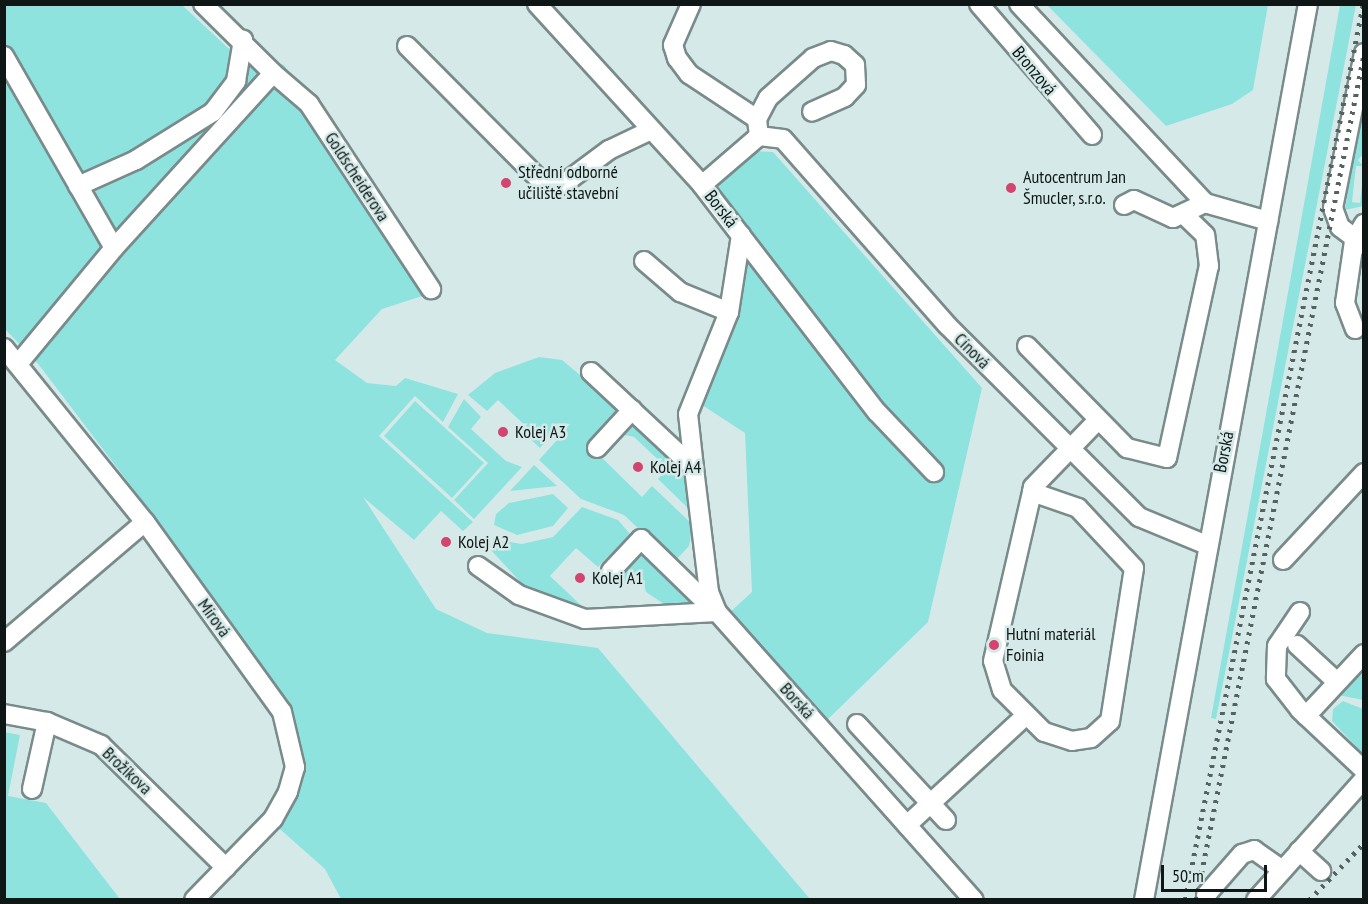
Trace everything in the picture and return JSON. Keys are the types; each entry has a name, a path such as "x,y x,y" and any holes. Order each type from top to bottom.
{"street":[{"name":"Goldscheiderova","path":"203,4 243,40 273,73 309,104 431,289"},
{"name":"Borská","path":"537,4 702,185 741,235 729,312 688,414 709,591 717,612 974,900"},
{"name":"Cínová","path":"691,4 673,45 677,58 689,75 758,128 790,144 948,326 1070,449 1149,524 1207,545"},
{"name":"Bronzová","path":"979,4 1092,135"},
{"name":"Borská","path":"1143,900 1308,4"},
{"path":"1001,31 1022,8 1205,203 1268,220"},
{"path":"78,186 128,164 213,112 237,81 243,40"},
{"path":"407,46 546,186 562,185 609,150 651,130"},
{"path":"702,185 758,128 768,98 813,58 831,51 844,55 855,65 856,85 845,97 812,112"},
{"path":"1359,243 1334,219 1333,208 1364,53"},
{"path":"4,56 114,248"},
{"path":"19,363 114,248 273,73"},
{"path":"1124,205 1134,200 1164,216 1185,216 1205,203"},
{"path":"1027,346 1096,422 1144,457 1159,460 1171,452 1209,266 1205,236 1185,216"},
{"path":"1355,329 1345,303 1364,224"},
{"path":"741,235 877,412 934,472"},
{"path":"644,261 680,292 729,312"},
{"name":"Mírová","path":"4,348 19,363 146,522 282,712 295,767 288,792 273,819 194,900"},
{"path":"591,372 694,468"},
{"path":"597,448 632,410"},
{"path":"1032,492 1078,508 1127,557 1135,578 1110,721 1104,729 1072,741 1052,737 1026,715 1002,690 993,661 1032,492 1096,422"},
{"path":"1283,560 1364,473"},
{"path":"4,642 146,522"},
{"path":"611,571 641,539 717,612"},
{"path":"478,566 519,594 585,619 717,612"},
{"path":"1300,612 1277,646 1276,679 1303,713 1364,770"},
{"path":"1297,645 1337,682"},
{"path":"1303,713 1364,654"},
{"name":"Brožíkova","path":"4,714 47,722 101,745 226,868"},
{"path":"907,825 1026,715"},
{"path":"32,789 47,722"},
{"path":"857,724 946,820"},
{"path":"1260,898 1282,870 1364,779"},
{"path":"1206,895 1242,855 1254,850 1282,870"},
{"path":"1299,851 1321,871"}],"shaded area":[{"path":"5,5 182,5 228,48 284,65 441,290 382,309 335,360 367,383 396,386 405,378 458,394 443,422 415,396 379,436 473,522 463,531 441,511 414,540 363,497 436,609 487,633 598,648 810,899 341,899 325,869 264,815 284,775 290,705 150,511 39,365 5,329"},
{"path":"1047,5 1268,5 1253,90 1232,104 1166,126"},
{"path":"1340,5 1356,5 1216,719 1211,718"},
{"path":"1363,85 1363,154 1358,160 1363,166 1356,166 1352,202 1360,203 1362,185 1363,206 1345,210"},
{"path":"752,151 773,152 982,388 928,622 826,721 728,614 752,592 745,433 699,403 713,381 737,308 749,228 716,193 718,179"},
{"path":"539,357 562,360 622,410 591,447 642,497 652,486 693,525 689,546 674,562 624,515 581,499 539,460 557,440 552,435 540,448 528,437 532,432 498,400 487,411 468,395 495,373"},
{"path":"464,399 481,417 471,429 506,461 522,467 474,519 454,500 488,463 448,427"},
{"path":"415,401 484,463 452,498 384,436"},
{"path":"630,420 684,474 692,512 658,479 667,468 634,437 625,435 606,454 603,451"},
{"path":"534,465 557,486 510,491"},
{"path":"553,494 568,508 553,526 517,535 494,525 496,514 509,503"},
{"path":"582,507 618,520 630,534 598,567 576,548 550,576 585,609 526,588 489,548 496,540 522,544 553,537"},
{"path":"641,554 698,607 664,604 646,592 642,577 627,587 618,572"},
{"path":"1363,674 1363,700 1338,695 1355,678"},
{"path":"1343,701 1363,709 1363,754 1332,721 1333,709"},
{"path":"4,732 20,735 8,796 46,803 120,899 5,899"}],"railway":[{"path":"1185,900 1363,4"},
{"path":"1196,900 1364,53"},
{"path":"1309,900 1364,843"}],"place":[{"name":"Střední odborné učiliště stavební","path":"506,183"},
{"name":"Autocentrum Jan Šmucler, s.r.o.","path":"1011,188"},
{"name":"Kolej A3","path":"503,432"},
{"name":"Kolej A4","path":"638,467"},
{"name":"Kolej A2","path":"446,542"},
{"name":"Kolej A1","path":"580,578"},
{"name":"Hutní materiál Foinia","path":"994,645"}]}
